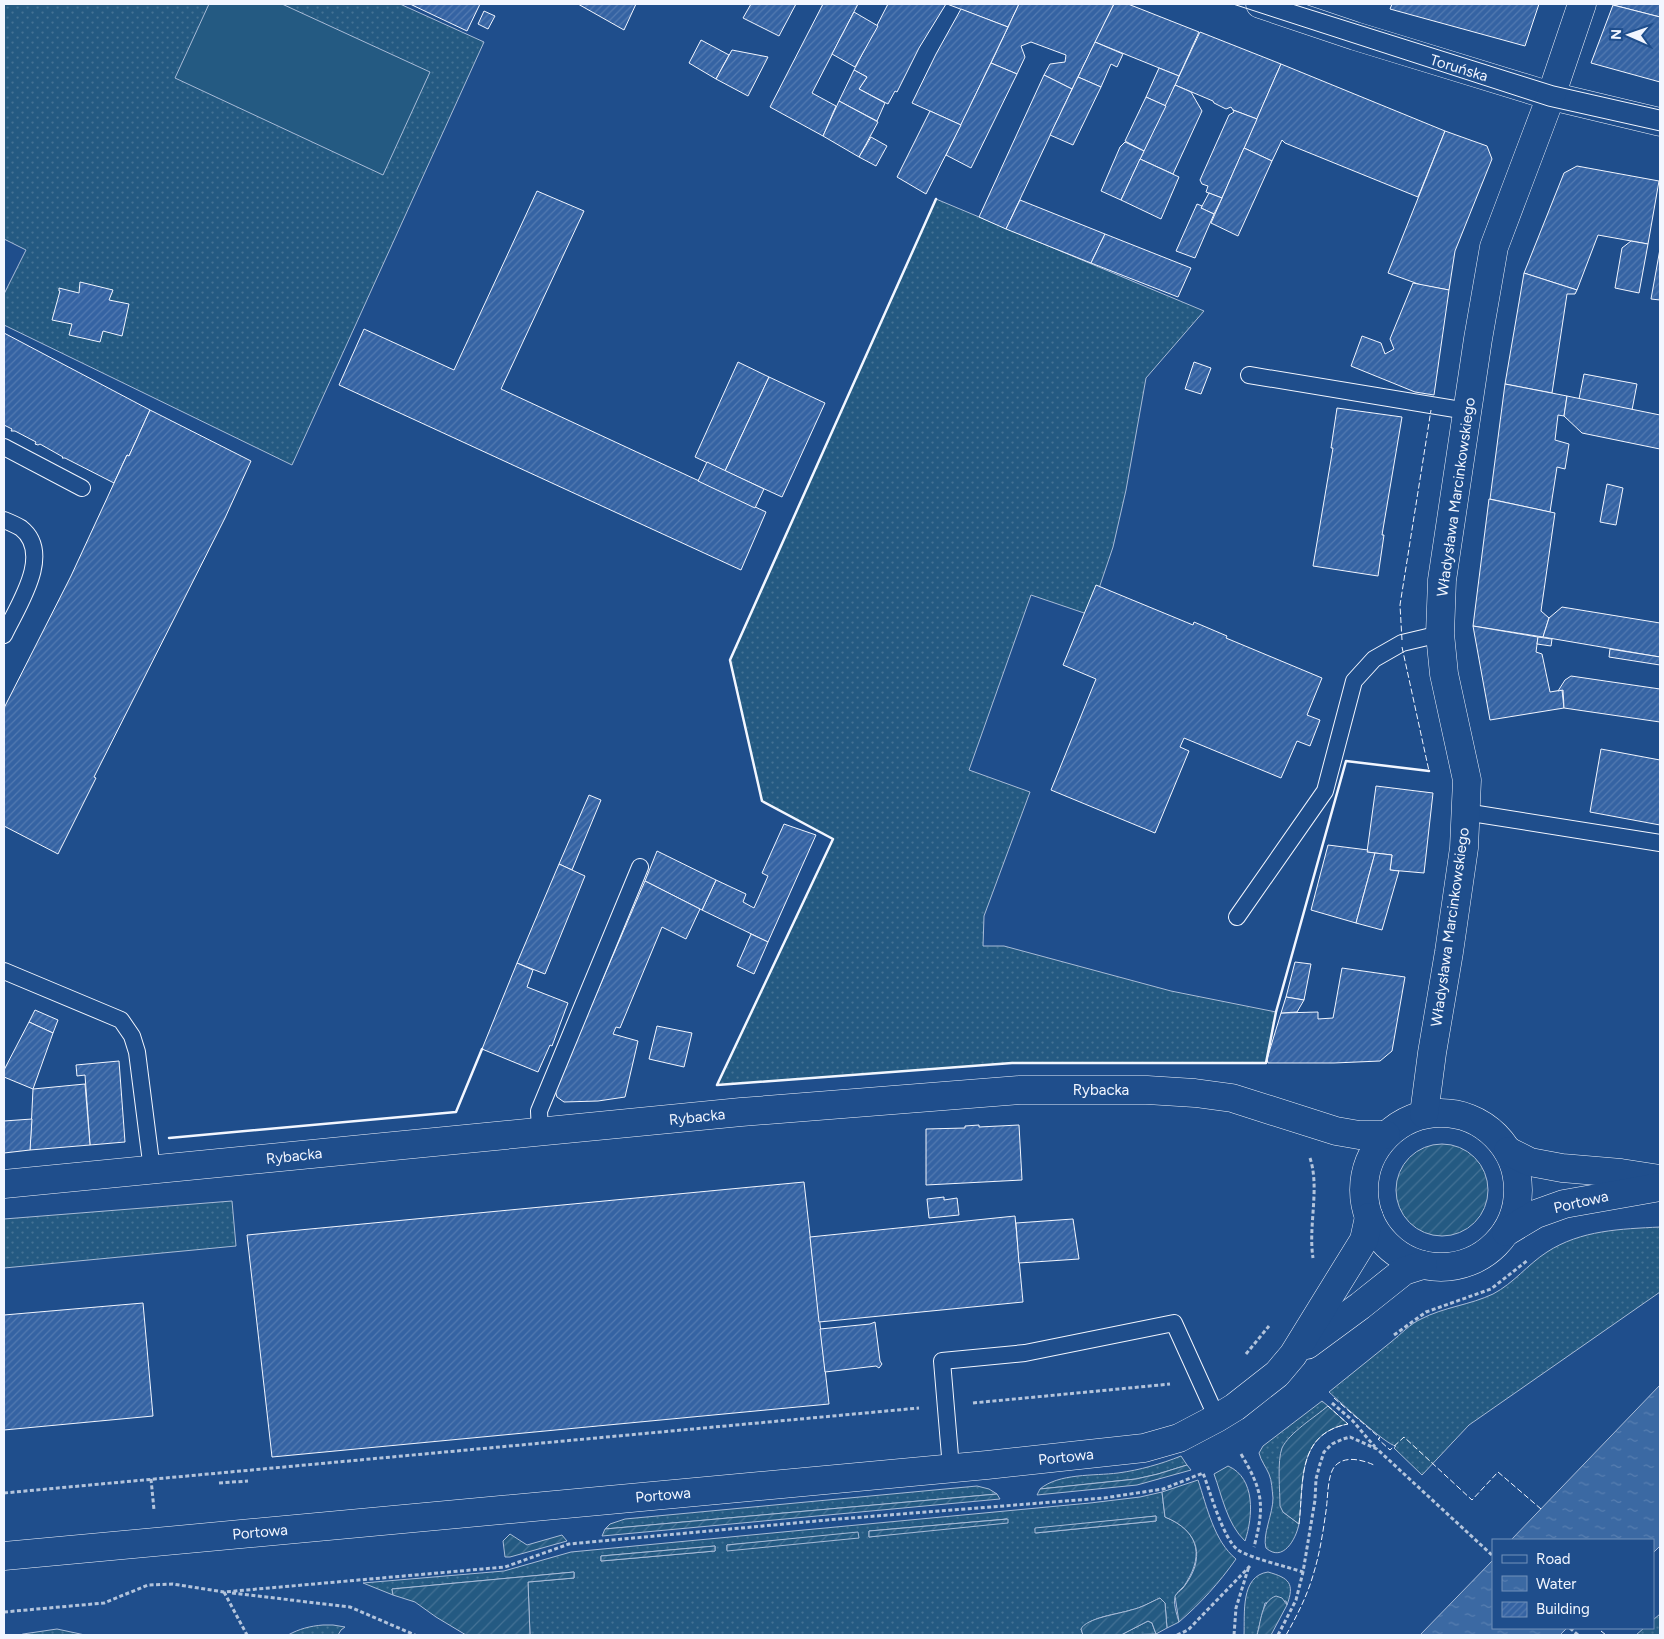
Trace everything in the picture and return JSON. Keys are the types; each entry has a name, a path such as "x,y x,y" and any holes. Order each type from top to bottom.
{"street":[{"name":"Toruńska","path":"1260,4 1374,42 1551,96 1660,122"},
{"name":"Władysława Marcinkowskiego","path":"1424,1114 1462,857 1465,812 1466,780 1444,674 1440,634 1442,580 1494,248 1551,96 1582,4"},
{"name":"Rybacka","path":"4,1184 740,1112 1020,1090 1147,1090 1195,1093 1232,1098 1336,1131 1386,1135"},
{"path":"1444,1112 1463,1115 1481,1123 1496,1136 1508,1151 1516,1171 1519,1192 1515,1213 1506,1232 1484,1254 1470,1262 1455,1266 1423,1265 1409,1260 1396,1252 1384,1243 1375,1230 1364,1198 1365,1178 1373,1153 1386,1135 1397,1126 1424,1114 1444,1112"},
{"name":"Portowa","path":"1508,1151 1530,1162 1562,1168 1621,1173 1660,1179"},
{"name":"Portowa","path":"1506,1232 1536,1214 1564,1204 1660,1187"},
{"name":"Portowa","path":"4,1556 952,1468 1144,1448 1179,1438 1217,1418 1235,1407 1277,1374 1293,1355 1364,1240 1369,1217"},
{"name":"Portowa","path":"1293,1355 1404,1271 1423,1265"}],"lane":[{"path":"1249,375 1467,411"},
{"path":"4,447 82,488"},
{"path":"4,520 21,528 31,539 35,554 33,573 4,634"},
{"path":"1237,917 1325,791 1354,681 1374,659 1402,643 1440,634"},
{"path":"1465,812 1660,843"},
{"path":"540,1132 539,1111 640,867"},
{"path":"4,971 121,1020 132,1036 137,1052 152,1170"},
{"path":"952,1468 942,1361 1025,1353 1174,1323 1217,1418"}],"path":[{"path":"1309,1157 1312,1165 1311,1230 1315,1266"},
{"path":"1394,1335 1426,1312 1491,1289 1529,1259"},
{"path":"1244,1356 1274,1321"},
{"path":"4,1493 1174,1383"},
{"path":"1332,1403 1352,1420 1377,1449 1492,1555"},
{"path":"1278,1635 1296,1600 1304,1572 1315,1500 1316,1479 1324,1452 1332,1444 1350,1437 1377,1449"},
{"path":"1241,1454 1257,1484 1261,1500 1261,1517 1254,1547"},
{"path":"224,1592 505,1567 568,1544 838,1519 1104,1498 1163,1489 1203,1473 1227,1535 1237,1549 1252,1556 1304,1572"},
{"path":"151,1479 155,1514"},
{"path":"219,1483 248,1481"},
{"path":"1177,1635 1188,1630 1250,1566 1236,1608 1234,1635"},
{"path":"4,1612 104,1603 148,1586 173,1584 350,1607 415,1635"},
{"path":"224,1592 247,1635"}],"shaded area":[{"path":"4,4 400,4 484,42 292,465 4,325 4,294 26,250 4,239"},
{"path":"209,4 282,4 430,72 383,175 175,78"},
{"path":"936,199 1204,311 1146,378 1126,490 1113,547 1090,615 1031,595 969,770 1030,792 984,916 983,946 1004,946 1171,991 1276,1012 1266,1063 1012,1063 717,1085 833,839 762,801 730,660"},
{"path":"1442,1144 1460,1147 1475,1157 1485,1172 1488,1190 1485,1208 1475,1223 1460,1233 1442,1236 1424,1233 1409,1223 1399,1208 1396,1190 1399,1172 1409,1157 1424,1147"},
{"path":"232,1201 236,1246 4,1268 4,1219"},
{"path":"1660,1227 1660,1292 1469,1425 1422,1475 1394,1448 1396,1446 1373,1431 1329,1392 1409,1326 1430,1315 1493,1294 1507,1285 1540,1257 1560,1245 1574,1239 1602,1232"},
{"path":"1322,1401 1328,1406 1290,1437 1283,1512 1299,1524 1295,1536 1288,1547 1278,1553 1272,1552 1266,1548 1265,1543 1273,1504 1272,1486 1269,1474 1259,1453 1263,1446"},
{"path":"1328,1406 1348,1424 1331,1429 1319,1438 1311,1449 1303,1477 1299,1524 1283,1512 1280,1506 1280,1454 1285,1442 1290,1437"},
{"path":"1181,1456 1187,1465 1158,1474 1136,1479 1040,1489 1057,1480 1134,1470"},
{"path":"1187,1465 1191,1470 1137,1485 1037,1495 1040,1489 1136,1479"},
{"path":"1228,1466 1244,1479 1248,1489 1251,1510 1245,1541 1229,1518 1214,1474"},
{"path":"1198,1480 1217,1533 1228,1552 1236,1559 1195,1608 1179,1622 1175,1596 1183,1588 1195,1567 1196,1547 1186,1530 1165,1517 1162,1492"},
{"path":"977,1486 989,1489 997,1494 605,1529 610,1524 625,1519"},
{"path":"1162,1492 1165,1517 1176,1522 1184,1529 1191,1536 1195,1544 1195,1562 1192,1572 1174,1601 1179,1622 1167,1628 1165,1603 1160,1598 1138,1608 1091,1621 1081,1629 1083,1635 530,1635 528,1582 574,1578 574,1572 392,1589 393,1595 363,1583 504,1571 571,1552 1140,1497","holes":["1156,1516 1156,1521 1036,1533 1035,1529","1007,1519 869,1537 869,1531","858,1533 727,1550 727,1545","715,1546 715,1551 601,1561 601,1556"]},
{"path":"997,1494 1000,1499 602,1536 605,1529"},
{"path":"1156,1516 1156,1521 1035,1533 1035,1528"},
{"path":"1008,1519 1008,1523 869,1537 869,1531"},
{"path":"858,1532 859,1538 727,1551 727,1545"},
{"path":"510,1534 527,1545 562,1535 567,1541 505,1557 503,1541"},
{"path":"715,1546 715,1551 601,1561 601,1556"},
{"path":"574,1572 574,1578 528,1582 530,1635 466,1635 415,1602 393,1595 392,1589"},
{"path":"1268,1572 1288,1582 1290,1591 1287,1605 1286,1601 1265,1603 1257,1635 1244,1635 1248,1588 1259,1575"},
{"path":"1276,1596 1282,1598 1287,1605 1271,1635 1257,1635 1264,1607 1267,1602"},
{"path":"1160,1598 1165,1603 1167,1628 1156,1634 1152,1623 1148,1621 1121,1635 1083,1635 1081,1629 1089,1622 1138,1608"},
{"path":"1660,1614 1660,1635 1636,1635 1643,1629 1654,1629 1654,1619"},
{"path":"1148,1621 1152,1623 1156,1634 1121,1635"},
{"path":"323,1625 345,1627 338,1635 288,1635 305,1628"},
{"path":"57,1629 85,1635 20,1635 23,1634"}],"water":[{"path":"1660,1385 1660,1546 1654,1552 1654,1539 1512,1539"},
{"path":"1492,1561 1492,1629 1566,1629 1560,1635 1420,1635"}],"building":[{"path":"410,4 480,4 467,31"},
{"path":"578,4 636,4 624,30"},
{"path":"751,4 796,4 779,36 743,18"},
{"path":"823,4 858,4 812,93 836,106 823,136 770,107"},
{"path":"888,4 946,4 919,48 897,92 895,91 888,104 859,89 867,77 854,70"},
{"path":"947,4 1019,4 1008,27"},
{"path":"1019,4 1114,4 1072,89 1044,75 1050,64 1065,62 1066,55 1031,42 1021,46 1025,57 1017,74 991,63"},
{"path":"1114,4 1128,4 1199,32 1179,76 1095,42"},
{"path":"1392,4 1539,4 1525,46 1390,9"},
{"path":"1660,4 1660,17 1613,5"},
{"path":"1613,5 1660,17 1660,82 1591,63"},
{"path":"961,9 1008,27 961,125 912,103"},
{"path":"484,11 495,16 488,29 478,24"},
{"path":"854,12 878,26 855,67 832,54"},
{"path":"1200,32 1281,64 1257,119 1233,110 1231,107 1226,109 1213,101 1175,85"},
{"path":"701,40 729,55 716,79 689,63"},
{"path":"1095,42 1123,54 1117,67 1111,64 1101,87 1078,77"},
{"path":"732,50 768,57 748,96 716,79"},
{"path":"991,63 1017,74 971,168 946,155"},
{"path":"1281,64 1445,131 1418,197 1285,143 1282,140 1272,161 1244,148"},
{"path":"1159,68 1179,76 1166,106 1146,97"},
{"path":"854,70 867,77 859,89 885,103 877,121 839,101"},
{"path":"1044,75 1072,89 1006,229 979,217"},
{"path":"1078,77 1101,87 1073,145 1050,135"},
{"path":"1175,85 1191,92 1202,111 1173,174 1140,159"},
{"path":"1146,97 1166,106 1144,151 1125,141"},
{"path":"839,101 878,122 859,157 823,136"},
{"path":"1233,110 1257,119 1222,198 1206,192 1208,186 1202,184 1200,180 1229,115 1234,112"},
{"path":"930,111 961,125 926,194 897,177"},
{"path":"1445,131 1487,146 1492,159 1455,251 1449,290 1421,285 1388,273"},
{"path":"871,137 887,146 876,166 859,157"},
{"path":"1125,142 1144,151 1121,200 1101,191 1120,147"},
{"path":"1244,148 1272,161 1238,236 1211,223"},
{"path":"1140,159 1179,177 1161,219 1121,200"},
{"path":"1577,166 1659,181 1648,244 1598,235 1577,290 1524,273 1564,173"},
{"path":"537,191 584,211 501,389 766,512 741,570 339,385 364,329 454,370"},
{"path":"1209,193 1222,198 1214,214 1201,208"},
{"path":"1020,200 1105,234 1091,263 1006,229"},
{"path":"1197,204 1214,214 1195,258 1176,251"},
{"path":"1105,234 1191,268 1178,297 1091,263"},
{"path":"1631,241 1648,244 1639,293 1615,288 1622,248"},
{"path":"1660,249 1660,300 1651,299"},
{"path":"1524,273 1577,290 1575,294 1567,294 1552,393 1505,384"},
{"path":"80,282 113,290 109,300 129,304 122,336 103,331 100,342 69,335 72,324 52,320 60,291 59,288 79,293"},
{"path":"1413,283 1449,290 1434,395 1415,392 1351,366 1362,336 1381,343 1385,354 1394,349 1390,339"},
{"path":"4,333 150,410 129,456 127,455 114,483 62,458 40,444 35,444 36,442 15,431 11,431 12,429 4,425"},
{"path":"738,362 769,377 725,471 695,457"},
{"path":"1194,362 1211,368 1201,394 1185,389"},
{"path":"1584,374 1637,384 1632,410 1579,399"},
{"path":"769,377 825,403 782,497 725,471"},
{"path":"1505,384 1567,396 1564,416 1558,415 1555,440 1569,444 1565,469 1557,467 1550,512 1490,499"},
{"path":"1567,396 1660,415 1660,449 1582,433 1564,416"},
{"path":"1337,408 1402,417 1382,535 1384,535 1378,576 1313,566 1333,448 1331,448"},
{"path":"150,410 251,461 225,518 94,777 96,778 58,854 4,826 4,708 71,576"},
{"path":"707,462 764,489 755,508 698,481"},
{"path":"1607,484 1623,488 1616,525 1600,522"},
{"path":"1489,499 1555,513 1541,611 1549,618 1543,637 1473,626"},
{"path":"1096,585 1193,625 1194,622 1227,636 1226,638 1322,678 1307,715 1320,720 1310,746 1297,741 1281,778 1184,738 1180,747 1189,751 1155,833 1051,790 1096,679 1063,665"},
{"path":"1562,607 1660,623 1660,657 1543,637 1549,618"},
{"path":"1473,626 1538,637 1536,652 1542,654 1550,692 1562,690 1564,708 1490,720"},
{"path":"1538,637 1552,639 1551,646 1537,644"},
{"path":"1610,649 1660,657 1660,665 1609,657"},
{"path":"1571,676 1660,689 1660,722 1564,708 1563,690 1558,691 1565,680"},
{"path":"1601,749 1660,760 1660,825 1590,812"},
{"path":"1376,786 1433,793 1424,873 1390,870 1392,855 1367,852"},
{"path":"589,795 601,800 572,870 559,864"},
{"path":"784,824 816,835 768,942 702,910 716,880 746,894 743,902 754,908 768,876 762,873"},
{"path":"1328,845 1368,850 1367,852 1375,853 1356,923 1311,910"},
{"path":"657,851 716,880 702,910 645,881"},
{"path":"1375,853 1392,855 1390,870 1399,871 1382,930 1356,923"},
{"path":"559,864 585,876 545,974 517,963"},
{"path":"645,881 700,909 686,939 662,927 620,1028 616,1027 613,1034 638,1041 625,1097 598,1101 564,1102 557,1097 555,1090"},
{"path":"751,934 768,942 754,974 737,966"},
{"path":"1295,962 1311,964 1304,1000 1286,997"},
{"path":"517,963 533,970 527,987 568,1003 552,1046 550,1045 538,1072 482,1049"},
{"path":"1342,968 1405,977 1392,1051 1380,1061 1268,1063 1267,1059 1281,1013 1318,1012 1318,1019 1333,1018"},
{"path":"1286,997 1304,1000 1297,1012 1281,1013"},
{"path":"35,1010 58,1020 53,1033 29,1022"},
{"path":"29,1022 53,1033 33,1089 4,1077 4,1070"},
{"path":"657,1026 692,1033 684,1067 649,1059"},
{"path":"119,1061 125,1142 90,1145 85,1075 77,1076 76,1065"},
{"path":"85,1084 90,1145 30,1150 33,1089"},
{"path":"32,1119 30,1150 4,1153 4,1121"},
{"path":"979,1125 979,1127 1019,1125 1022,1180 926,1185 926,1129 965,1128 965,1126"},
{"path":"804,1182 829,1404 272,1457 247,1235"},
{"path":"944,1197 944,1200 957,1198 959,1215 929,1218 927,1199"},
{"path":"1015,1216 1023,1302 819,1322 810,1237"},
{"path":"1073,1219 1079,1259 1019,1263 1016,1223"},
{"path":"143,1303 153,1416 4,1430 4,1315"},
{"path":"875,1322 882,1364 879,1368 876,1366 825,1372 820,1329"}],"tram line":[{"path":"1233,4 1548,106 1660,131"},
{"path":"1292,4 1554,86 1660,110"}],"fence":[{"path":"1402,640 1400,605 1431,410"},
{"path":"1402,647 1429,771"},
{"path":"1334,1398 1380,1438 1378,1439 1390,1450 1404,1437 1472,1500 1498,1472 1541,1509"},
{"path":"1299,1524 1303,1477 1311,1449 1319,1438 1331,1429 1348,1424 1328,1406"},
{"path":"1286,1635 1312,1580 1320,1549 1332,1470 1344,1460 1359,1460 1374,1465"},
{"path":"1601,1631 1606,1635"}],"wall":[{"path":"936,199 730,660 762,801 833,839 717,1085 1012,1063 1266,1063 1276,1012 1346,761 1429,771"},
{"path":"169,1138 456,1112 482,1049"}]}
